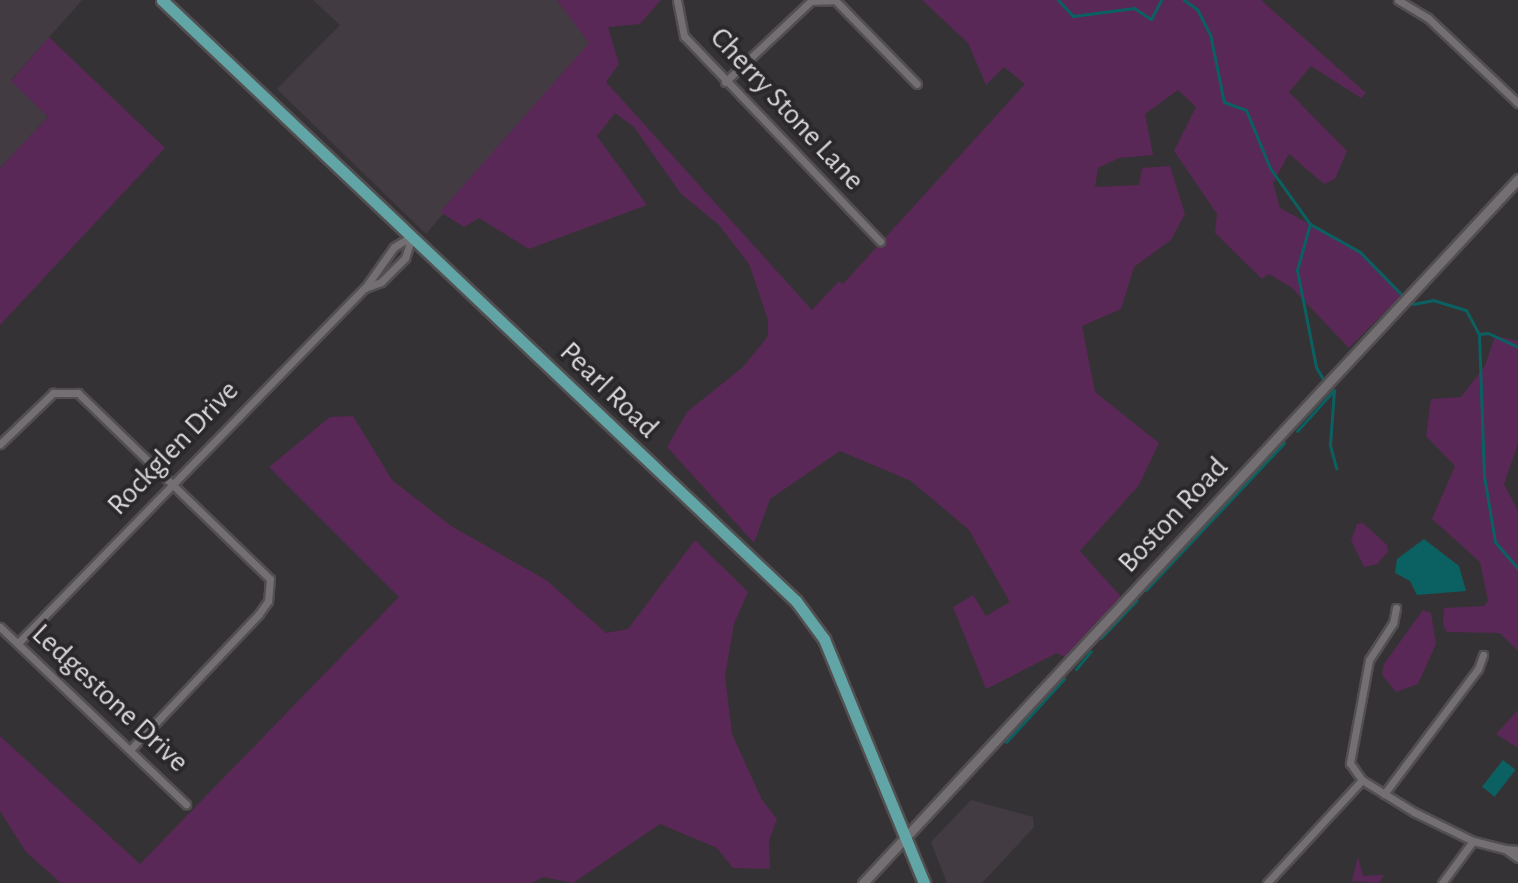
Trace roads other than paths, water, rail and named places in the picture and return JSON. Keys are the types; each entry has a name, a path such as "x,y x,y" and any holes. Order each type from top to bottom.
{"main road":[{"name":"Pearl Road","path":"162,0 796,601 824,639 924,883"}],"street":[{"name":"Cherry Stone Lane","path":"677,0 684,36 880,241"},
{"path":"725,82 811,1 835,0 917,84"},
{"path":"1398,0 1428,18 1518,103"},
{"name":"Boston Road","path":"863,883 1518,179"},
{"name":"Rockglen Drive","path":"18,643 365,288 372,272 412,236"},
{"name":"Rockglen Drive","path":"365,288 381,282 405,258 412,236"},
{"path":"0,444 36,406 65,389 78,393 261,567 272,589 228,652 131,749"},
{"path":"1396,608 1393,623 1369,660 1366,693 1349,753 1362,780 1473,841 1518,850"},
{"name":"Ledgestone Drive","path":"0,627 186,804"},
{"path":"1384,794 1478,669 1483,655"},
{"path":"1267,883 1362,780"},
{"path":"1442,883 1473,841"},
{"path":"1505,849 1518,858"}],"water":[{"path":"1424,539 1459,566 1466,591 1417,595 1410,581 1395,573 1397,559"},
{"path":"1503,760 1516,770 1495,797 1482,787"}],"waterway":[{"path":"1058,0 1073,16 1134,8 1151,19 1161,0"},
{"path":"1184,0 1197,9 1210,34 1224,102 1246,110 1270,168 1310,224 1360,252 1402,295"},
{"path":"1310,224 1297,270 1316,367 1323,379"},
{"path":"1413,304 1433,300 1466,310 1479,334 1484,476 1495,542 1518,568"},
{"path":"1479,334 1488,333 1518,347"},
{"path":"1334,390 1330,445 1336,468"},
{"path":"1297,431 1334,390"},
{"path":"1146,590 1284,443"},
{"path":"1101,638 1137,600"},
{"path":"1076,669 1091,651"},
{"path":"1006,742 1064,679"}]}
